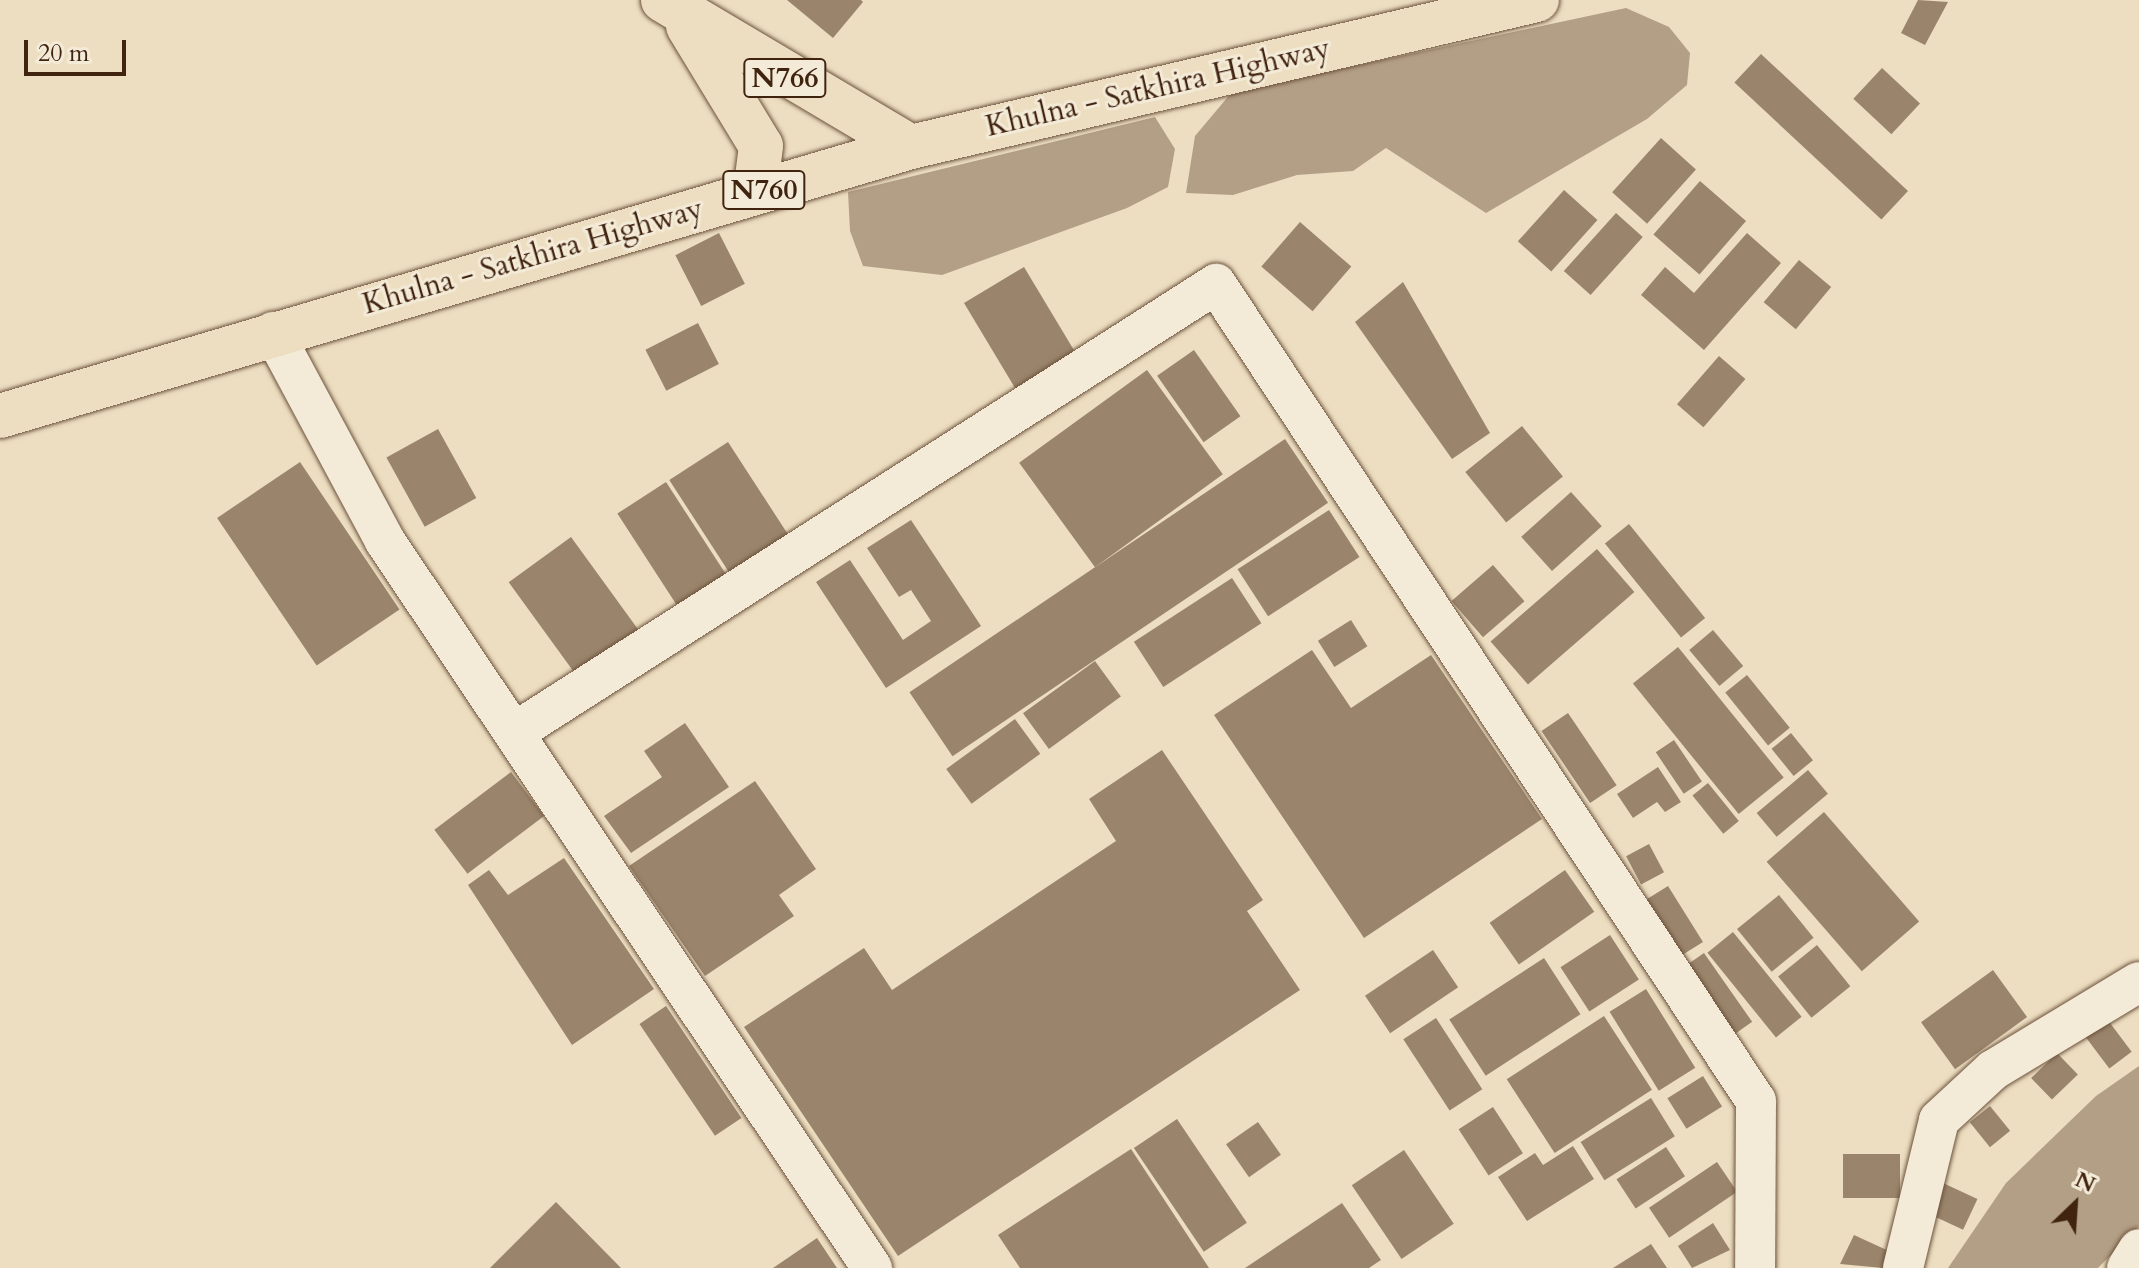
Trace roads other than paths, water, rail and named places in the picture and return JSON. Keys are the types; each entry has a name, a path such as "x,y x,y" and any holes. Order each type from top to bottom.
{"highway":[{"name":"Khulna - Satkhira Highway","path":"0,416 273,332 911,147 1537,0"},
{"name":"N766","path":"673,9 911,147"},
{"path":"673,9 761,146 755,193"}],"street":[{"path":"515,732 1216,284 1756,1101 1755,1268"},
{"path":"273,332 385,541 872,1268"},
{"path":"1903,1268 1939,1120 1993,1070 2139,982"},
{"path":"2127,1268 2139,1249"}]}
